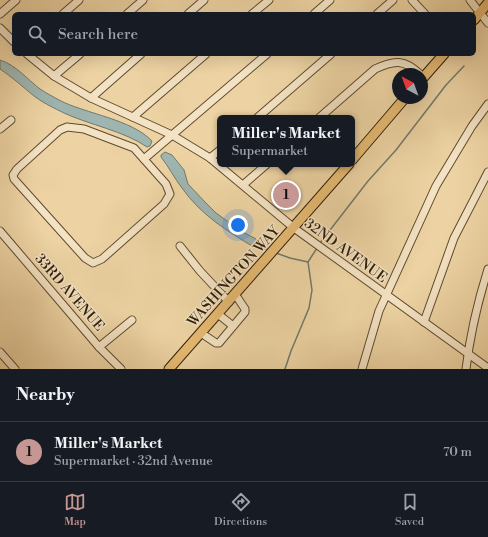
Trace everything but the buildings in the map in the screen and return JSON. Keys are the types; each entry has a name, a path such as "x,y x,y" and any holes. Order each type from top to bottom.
{"main road":[{"path":"476,17 488,4"},
{"path":"428,71 442,56"},
{"path":"355,156 400,104"},
{"name":"WASHINGTON WAY","path":"169,369 346,167"}],"street":[{"path":"0,14 16,0"},
{"path":"65,12 79,0"},
{"path":"128,12 143,0"},
{"path":"190,12 204,0"},
{"path":"254,12 269,0"},
{"path":"316,12 330,0"},
{"path":"379,12 393,0"},
{"path":"412,0 423,12"},
{"path":"470,0 488,23"},
{"path":"480,12 488,18"},
{"path":"0,28 12,40"},
{"name":"32ND AVENUE","path":"29,56 54,76 91,98 172,135 217,164"},
{"path":"54,76 78,56"},
{"path":"91,98 139,56"},
{"path":"133,117 204,56"},
{"path":"144,159 265,56"},
{"path":"260,115 329,56"},
{"path":"322,115 375,69 383,65 401,62 413,68"},
{"path":"362,369 379,311 436,186 472,126 488,104"},
{"path":"0,129 11,120"},
{"path":"67,127 84,129 134,148 144,159 166,184 170,194 164,204 102,259 93,263 84,258 14,179 13,175 17,168 60,130 67,127"},
{"path":"210,158 217,152"},
{"name":"32ND AVENUE","path":"221,167 294,228 488,368"},
{"path":"243,185 263,167"},
{"path":"424,322 454,238 488,172"},
{"name":"33RD AVENUE","path":"0,231 99,347 121,369"},
{"path":"180,246 200,271 229,302"},
{"path":"466,369 479,298 488,268"},
{"path":"201,333 216,343 219,342 233,326 245,312 245,309 235,294"},
{"path":"218,314 233,326"},
{"path":"99,347 132,320"},
{"path":"0,352 15,369"}],"water":[{"path":"0,60 11,65 40,89 59,100 120,122 143,133 152,141 150,146 147,147 138,141 64,113 45,103 0,69"},
{"path":"165,152 172,155 184,170 188,184 205,202 216,213 241,231 256,239 261,247 260,248 254,247 225,229 197,206 179,184 161,157 161,155"}],"waterway":[{"path":"320,243 368,181 396,150 446,85 464,66"},
{"path":"261,247 269,250"},
{"path":"285,369 309,308 312,290 308,262 317,248"},
{"path":"276,253 308,262"}],"place":[{"name":"Miller's Market","path":"286,195"}]}
